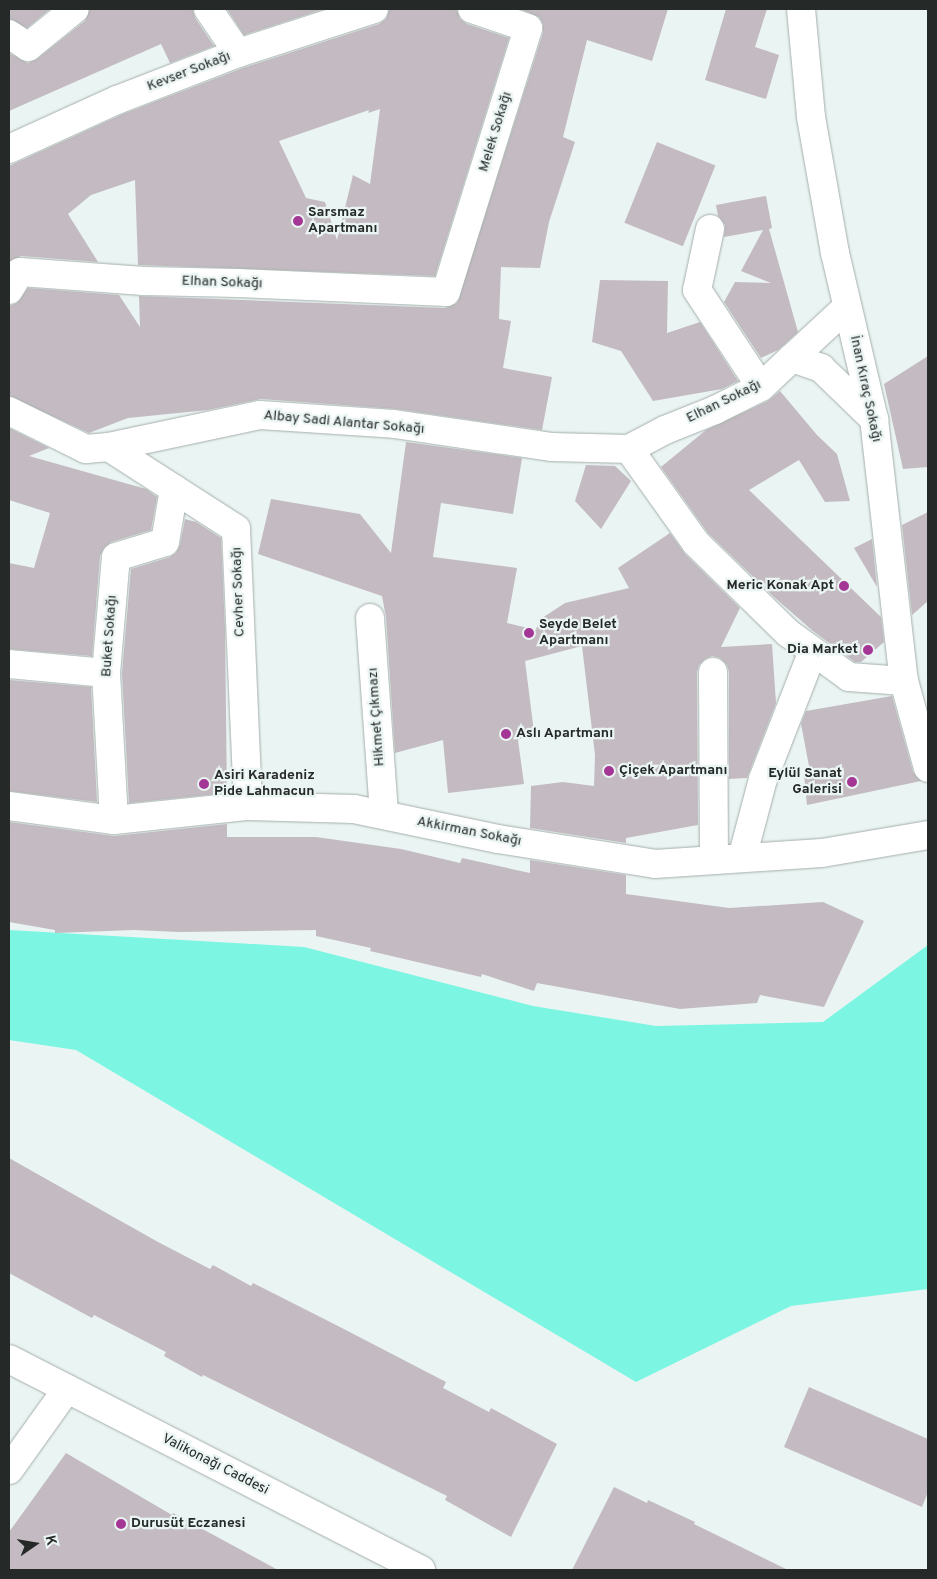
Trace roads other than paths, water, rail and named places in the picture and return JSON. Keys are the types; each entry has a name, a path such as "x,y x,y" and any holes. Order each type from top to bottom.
{"street":[{"path":"9,34 28,47 75,9"},
{"path":"208,9 238,53"},
{"name":"Kevser Sokağı","path":"9,149 117,100 238,53 374,9"},
{"name":"Melek Sokağı","path":"446,292 528,28 472,9"},
{"name":"İnan Kıraç Sokağı","path":"801,9 811,117 835,253 874,419 904,681 928,768"},
{"path":"710,229 697,290 761,387"},
{"name":"Elhan Sokağı","path":"9,290 20,272 144,281 446,292"},
{"name":"Elhan Sokağı","path":"630,449 664,430 715,410 761,387 848,307"},
{"path":"792,358 821,368 874,419"},
{"name":"Albay Sadi Alantar Sokağı","path":"9,411 86,448 109,447 260,415 394,424 552,447 630,449"},
{"name":"Cevher Sokağı","path":"109,447 236,529 248,806"},
{"path":"630,449 696,543 788,633 849,677 904,681"},
{"name":"Buket Sokağı","path":"114,820 106,673 116,557 165,542 174,489"},
{"name":"Hikmet Çıkmazı","path":"370,618 384,815"},
{"path":"742,858 762,779 812,651"},
{"path":"9,664 106,673"},
{"path":"713,672 714,860"},
{"name":"Akkirman Sokağı","path":"9,806 114,820 248,806 354,809 498,839 655,864 822,853 928,835"},
{"name":"Valikonağı Caddesi","path":"9,1359 422,1570"},
{"path":"9,1470 67,1389"}],"place":[{"name":"Sarsmaz Apartmanı","path":"298,221"},
{"name":"Meric Konak Apt","path":"844,586"},
{"name":"Seyde Belet Apartmanı","path":"529,633"},
{"name":"Dia Market","path":"868,650"},
{"name":"Aslı Apartmanı","path":"506,734"},
{"name":"Çiçek Apartmanı","path":"609,771"},
{"name":"Eylül Sanat Galerisi","path":"852,782"},
{"name":"Asiri Karadeniz Pide Lahmacun","path":"204,784"},
{"name":"Durusüt Eczanesi","path":"121,1524"}]}
